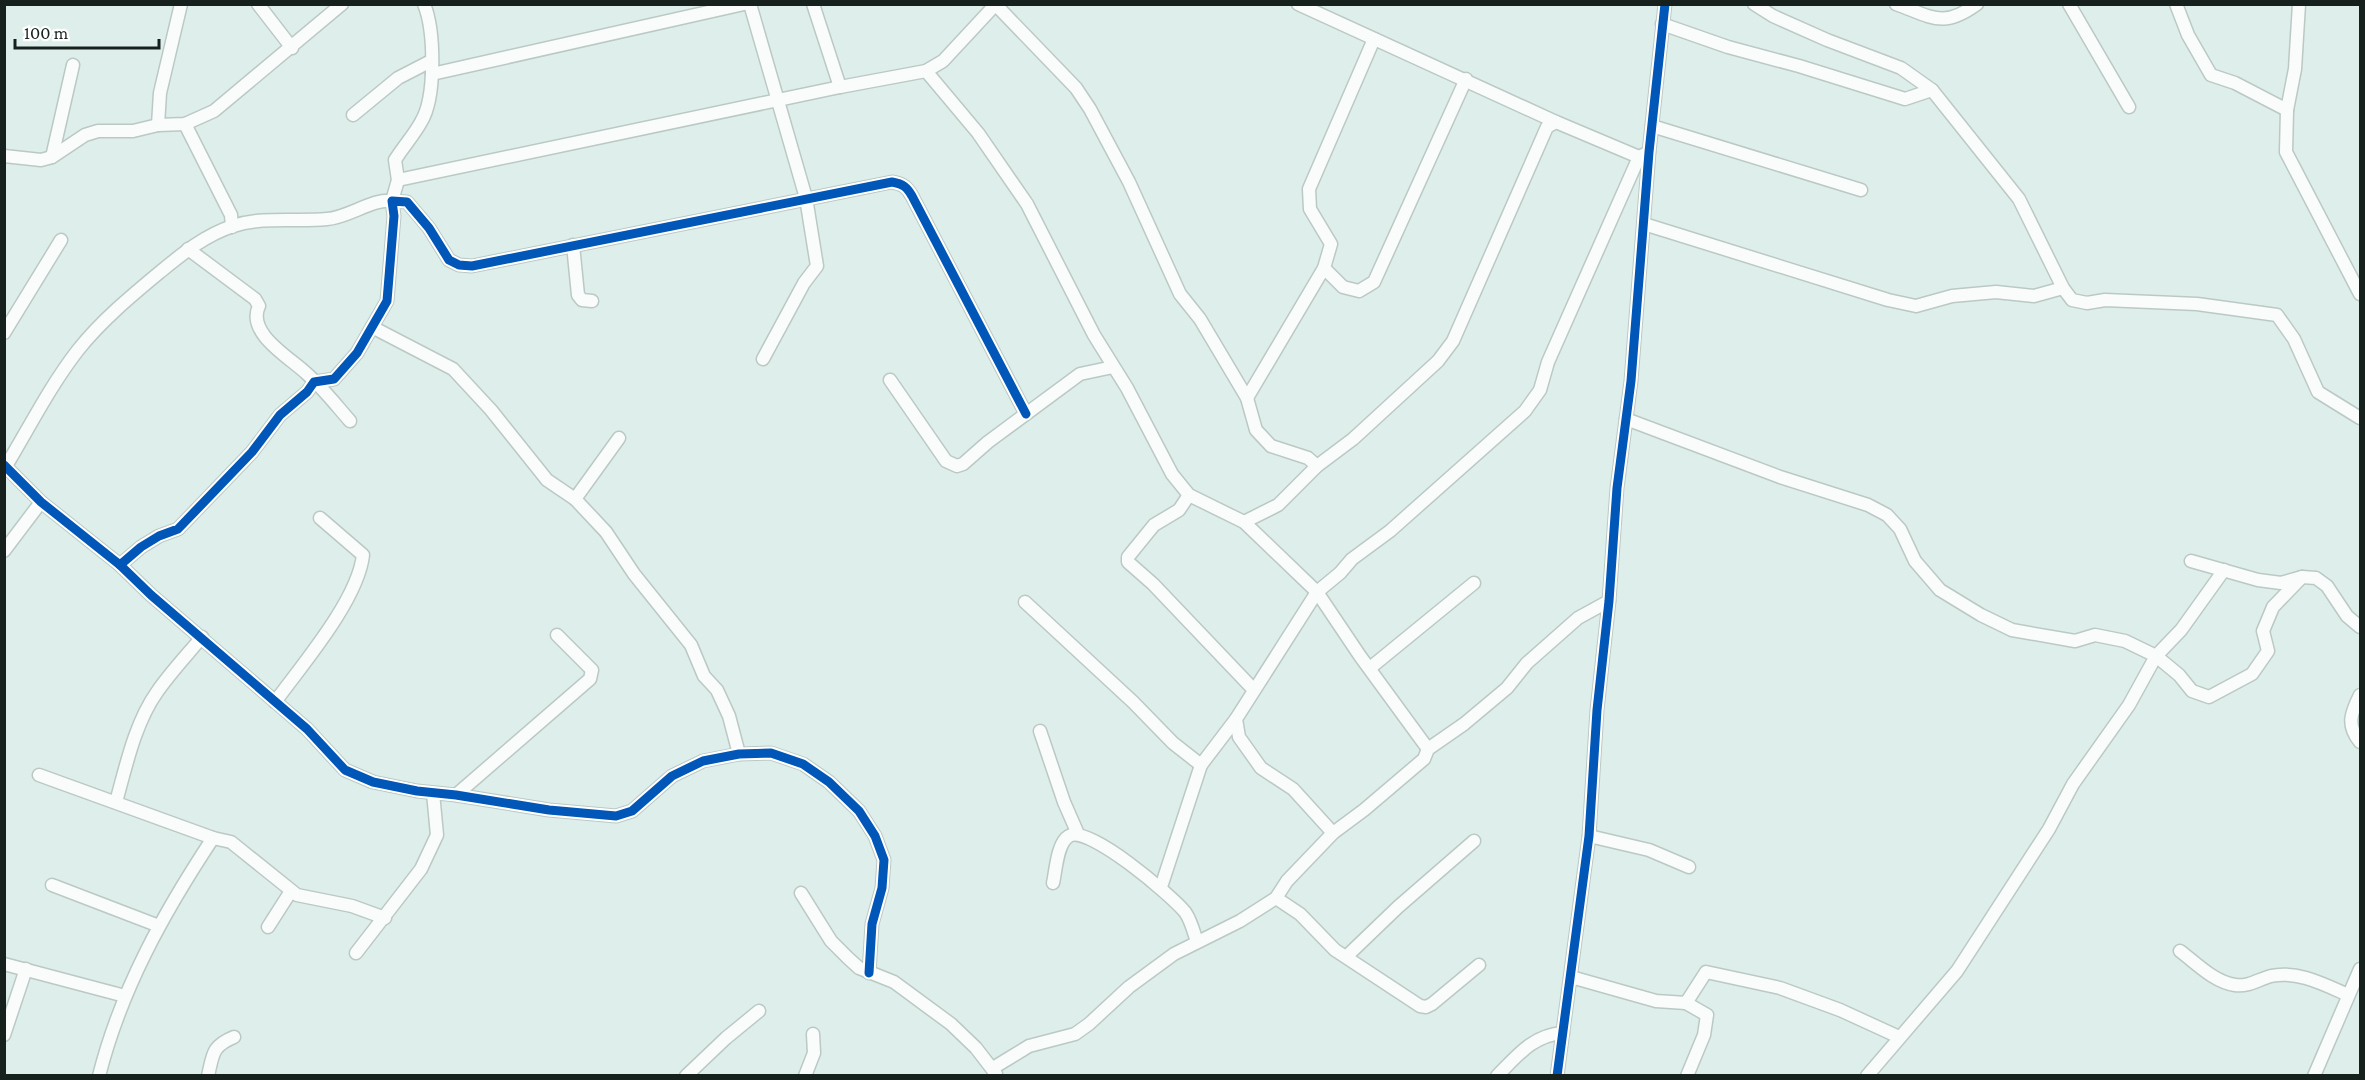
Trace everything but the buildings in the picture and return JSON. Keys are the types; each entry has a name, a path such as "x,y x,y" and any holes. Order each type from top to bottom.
{"street":[{"path":"158,125 160,93 181,4"},
{"path":"258,4 292,48"},
{"path":"4,156 41,160 52,157 85,135 98,131 133,131 158,125 185,124 214,111 342,4"},
{"path":"120,565 141,547 159,536 178,529 252,452 280,415 307,392 314,382 334,379 357,353 387,301 394,216 392,201 398,180 395,160 422,122 430,103 432,74 430,33 424,4"},
{"path":"432,74 744,4"},
{"path":"750,4 806,198 818,266 804,283 763,359"},
{"path":"813,4 840,87"},
{"path":"1298,4 1556,122 1644,155"},
{"path":"1161,887 1201,765 1236,719 1317,592 1340,573 1352,559 1390,531 1525,411 1540,390 1548,362 1644,155 1652,126 1665,4"},
{"path":"1754,4 1773,16 1827,40 1900,68 1932,90 2019,199 2063,288 2072,300 2087,303 2105,300 2197,304 2277,315 2294,339 2318,392 2361,418"},
{"path":"1896,4 1934,18 1948,19 1959,17 1977,4"},
{"path":"2069,4 2129,106"},
{"path":"2176,4 2188,35 2211,75 2235,83 2287,110"},
{"path":"2299,4 2295,69 2287,110 2286,152 2361,294"},
{"path":"398,180 926,71 943,61 996,5 1069,80 1090,109 1129,182 1180,294 1200,320 1247,399 1256,430 1271,446 1308,458 1317,466"},
{"path":"1662,24 1728,47 1800,66 1905,99 1932,90"},
{"path":"1247,399 1324,268 1330,252 1331,244 1310,209 1309,189 1374,39"},
{"path":"353,115 398,78 431,61"},
{"path":"52,157 73,65"},
{"path":"926,71 978,133 1027,204 1046,244 1113,368 1127,388 1172,474 1189,495 1244,522 1317,592 1428,749"},
{"path":"1324,268 1343,287 1359,291 1374,282 1466,79"},
{"path":"1244,522 1278,505 1317,466 1353,438 1438,361 1453,341 1547,127 1556,122"},
{"path":"185,124 231,215 232,227"},
{"path":"1652,126 1862,190"},
{"path":"1557,1076 1589,836 1597,710 1609,601 1617,488 1638,312 1644,224 1644,155"},
{"path":"869,973 872,924 882,888 884,860 875,836 859,812 830,782 803,764 771,753 739,754 703,761 672,776 632,811 616,816 549,810 373,782 345,770 307,729 151,595 120,565 41,502 5,466 78,350 107,318 188,249 232,227 270,219 331,219 386,200 407,202 429,228 449,260 459,265 472,266 892,182 907,187 1026,414"},
{"path":"1644,224 1888,300 1916,306 1952,296 1996,292 2034,296 2063,288"},
{"path":"4,333 62,240"},
{"path":"573,245 578,295 582,300 592,301"},
{"path":"188,249 255,299 259,306 255,313 257,326 278,351 307,374 350,421"},
{"path":"372,327 453,369 491,410 547,480 575,499 606,532 634,574 691,645 704,676 717,690 729,716 739,754"},
{"path":"890,380 946,461 957,466 963,464 1080,374 1113,368"},
{"path":"1626,419 1780,477 1868,505 1887,515 1900,529 1916,561 1940,590 1981,615 2012,630 2075,641 2095,635 2125,641 2156,656 2179,675 2192,691 2209,696 2252,674 2268,651 2263,632 2273,607 2302,577"},
{"path":"575,499 619,438"},
{"path":"1189,495 1179,510 1154,525 1128,557 1128,562 1153,584 1254,690"},
{"path":"4,551 41,502"},
{"path":"275,702 335,619 361,572 363,555 320,518"},
{"path":"2191,561 2258,580 2281,582 2302,577 2316,578 2327,586 2347,616 2361,627"},
{"path":"1867,1076 1957,971 2049,829 2073,784 2129,705 2156,656 2181,630 2224,570"},
{"path":"1370,668 1474,583"},
{"path":"801,893 831,941 859,968 894,982 951,1024 995,1072 1029,1046 1075,1034 1148,972 1174,954 1240,921 1276,898 1287,880 1334,833 1424,759 1428,749 1464,724 1507,688 1527,663 1578,618 1609,601"},
{"path":"1025,602 1173,742 1201,765"},
{"path":"456,795 590,679 592,670 556,635"},
{"path":"116,802 129,756 147,710 157,692 202,637"},
{"path":"2361,695 2352,712 2350,725 2361,742"},
{"path":"1236,719 1239,737 1261,768 1293,789 1334,833"},
{"path":"1040,731 1064,802 1078,834"},
{"path":"39,775 213,838 231,842 297,895 352,906 385,918"},
{"path":"356,953 421,869 437,835 433,793"},
{"path":"1053,883 1062,843 1070,835 1078,834 1104,848 1161,887 1186,914 1197,942"},
{"path":"1589,836 1649,850 1689,867"},
{"path":"99,1076 125,996 159,927 213,838"},
{"path":"1347,957 1398,907 1474,841"},
{"path":"52,885 159,927"},
{"path":"268,927 291,891"},
{"path":"1276,898 1289,905 1335,950 1416,1004 1426,1007 1432,1004 1479,965"},
{"path":"2180,951 2220,981 2236,986 2254,984 2272,976 2286,975 2312,980 2348,995"},
{"path":"4,964 125,996"},
{"path":"4,1035 26,969"},
{"path":"2314,1076 2361,969"},
{"path":"1686,1003 1706,972 1780,988 1840,1010 1899,1037"},
{"path":"1571,976 1656,1001 1686,1003 1707,1015 1704,1035 1687,1076"},
{"path":"686,1076 759,1011"},
{"path":"1497,1076 1524,1049 1546,1034 1563,1033"},
{"path":"805,1076 814,1053 813,1034"},
{"path":"208,1076 214,1050 221,1042 234,1036"}],"cycle path":[{"path":"1557,1076 1589,836 1597,710 1609,601 1617,488 1631,381 1649,152 1665,4"},
{"path":"120,565 141,547 159,536 178,529 252,452 280,415 307,392 314,382 334,379 357,353 387,301 394,216 392,201 407,202 429,228 449,260 459,265 472,266 892,182 899,184 906,188 912,196 1026,414"},
{"path":"4,465 41,502 120,565 151,595 307,729 345,770 373,782 417,791 549,810 616,816 632,811 672,776 703,761 739,754 771,753 803,764 829,782 859,811 875,836 884,860 882,888 872,924 869,973"}]}
